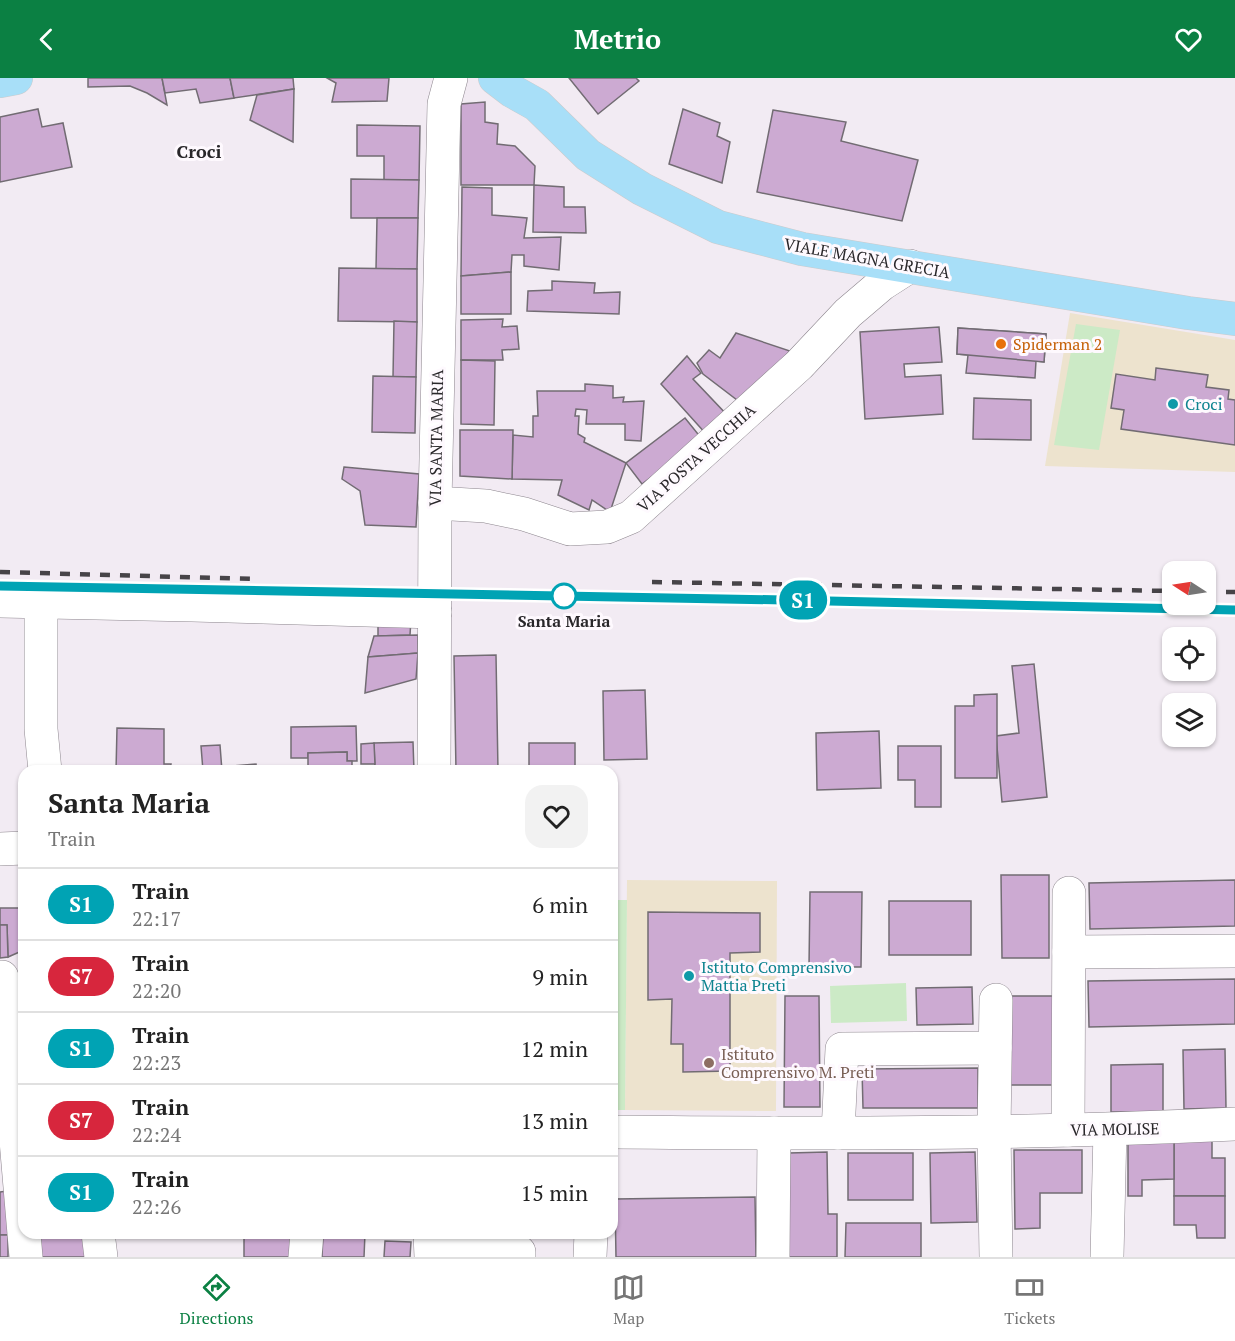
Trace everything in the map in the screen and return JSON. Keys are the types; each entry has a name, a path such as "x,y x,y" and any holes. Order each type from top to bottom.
{"main road":[{"path":"0,81 16,78"},
{"name":"VIALE MAGNA GRECIA","path":"517,88 588,155 642,189 718,227 801,249 1235,319"}],"street":[{"path":"444,87 453,91 473,79 517,88"},
{"name":"VIA SANTA MARIA","path":"434,765 435,503 444,87"},
{"name":"VIA POSTA VECCHIA","path":"435,503 486,506 524,514 570,529 607,527 631,517 799,365 848,313 882,284 910,267"},
{"path":"0,601 435,612"},
{"path":"41,602 41,729 44,765"},
{"path":"0,849 18,848"},
{"path":"1068,1119 1069,893"},
{"path":"1069,952 1235,951"},
{"path":"9,976 18,1125"},
{"path":"996,1000 994,1131 996,1257"},
{"path":"838,1133 842,1049 995,1048"},
{"name":"VIA MOLISE","path":"618,1132 994,1131 1068,1119 1110,1130 1235,1124"},
{"path":"1107,1257 1110,1130"},
{"path":"773,1257 774,1133"},
{"path":"25,1239 26,1257"},
{"path":"99,1239 101,1257"},
{"path":"305,1257 306,1239"},
{"path":"434,1239 444,1254 519,1252 519,1257"},
{"path":"590,1257 591,1239"}],"shaded area":[{"path":"1070,313 1235,340 1235,472 1045,466"},
{"path":"627,880 777,881 776,1111 625,1110"}],"green space":[{"path":"1076,324 1120,330 1099,450 1054,445"},
{"path":"618,900 627,900 625,1110 618,1110"},
{"path":"906,983 907,1021 831,1023 830,986"}],"building":[{"path":"88,78 162,78 167,105 130,86 88,87"},
{"path":"162,78 230,78 234,98 200,103 196,89 165,93"},
{"path":"230,78 293,78 294,89 234,98"},
{"path":"327,78 389,78 387,101 332,102 336,83"},
{"path":"569,78 636,78 639,81 598,114"},
{"path":"294,89 293,142 250,120 257,95"},
{"path":"485,102 485,122 498,124 497,144 515,146 535,166 534,185 461,185 461,104"},
{"path":"38,109 42,127 63,123 72,167 0,182 0,117"},
{"path":"683,109 720,123 717,136 730,142 722,183 669,164"},
{"path":"773,110 846,122 841,141 918,160 902,221 757,192"},
{"path":"357,125 420,126 419,180 384,180 384,156 357,156"},
{"path":"351,179 419,180 418,218 351,218"},
{"path":"534,185 564,187 564,207 585,207 586,233 533,232"},
{"path":"462,187 492,188 492,215 527,218 524,238 561,237 559,270 524,266 524,255 512,255 511,272 461,276"},
{"path":"377,218 418,218 417,269 376,269"},
{"path":"339,268 417,269 417,322 338,321"},
{"path":"511,272 511,314 461,314 461,276"},
{"path":"552,281 595,283 594,293 620,292 619,314 527,311 528,291 552,290"},
{"path":"503,319 502,327 517,326 519,349 502,350 503,360 461,360 461,320"},
{"path":"394,321 417,322 416,377 393,377"},
{"path":"939,327 942,362 904,364 905,377 941,375 943,414 865,419 860,332"},
{"name":"Spiderman 2","path":"958,328 1046,334 1044,362 1036,361 1035,378 966,373 968,355 957,354"},
{"name":"Spiderman 2","path":"958,328 1046,334 1044,362 957,354"},
{"path":"736,333 790,351 741,403 703,374 697,363 709,350 720,358"},
{"path":"687,356 701,373 693,379 729,417 707,435 661,384"},
{"path":"461,360 495,361 494,425 461,424"},
{"name":"Croci","path":"1156,368 1208,375 1206,387 1229,390 1228,399 1235,400 1235,445 1121,429 1124,410 1111,408 1116,374 1155,380"},
{"path":"373,376 416,377 415,433 372,432"},
{"path":"585,384 613,386 613,398 624,397 623,402 644,401 641,441 625,440 625,424 586,424 587,410 576,409 575,416 579,416 578,434 585,438 584,442 626,463 610,512 592,500 589,510 558,495 562,480 512,479 513,435 533,437 533,416 538,416 537,391 585,391"},
{"path":"974,398 1031,400 1031,440 973,439"},
{"path":"685,418 702,439 642,484 626,463"},
{"path":"460,430 513,430 512,479 460,476"},
{"path":"344,467 419,474 416,527 365,525 360,491 342,479"},
{"path":"378,616 411,619 410,635 378,636"},
{"path":"418,635 418,653 368,657 374,636"},
{"path":"418,653 416,679 365,693 368,657"},
{"path":"496,655 498,765 456,765 454,656"},
{"path":"1034,664 1047,797 1002,802 996,736 1019,733 1012,666"},
{"path":"645,690 647,759 604,760 603,691"},
{"path":"997,694 997,778 955,778 955,706 974,706 974,695"},
{"path":"356,726 357,761 347,761 347,752 308,753 308,758 291,758 291,727"},
{"path":"117,728 164,729 164,764 171,765 116,765"},
{"path":"879,731 881,788 817,790 816,733"},
{"path":"413,742 414,765 375,765 374,743"},
{"path":"374,743 375,764 361,764 361,744"},
{"path":"529,743 575,743 575,765 529,765"},
{"path":"220,745 222,765 203,765 201,746"},
{"path":"898,746 941,746 941,807 915,807 915,780 898,780"},
{"path":"347,752 347,761 352,761 352,765 308,765 308,753"},
{"path":"1001,875 1049,875 1049,958 1002,958"},
{"path":"1235,880 1235,926 1090,929 1089,883"},
{"path":"810,892 862,892 861,967 809,967"},
{"path":"889,901 971,901 971,955 889,955"},
{"path":"0,908 18,908 18,953 8,957 7,925 0,925"},
{"name":"Istituto Comprensivo Mattia Preti","path":"648,912 760,913 760,952 730,953 730,1071 683,1072 683,1044 671,1044 672,999 648,1000"},
{"path":"0,925 7,925 8,957 0,958"},
{"path":"1235,979 1235,1024 1089,1027 1088,981"},
{"path":"972,987 973,1024 917,1025 916,988"},
{"path":"785,996 819,996 820,1107 784,1107"},
{"path":"1010,996 1058,996 1058,1085 1010,1085"},
{"path":"1225,1049 1226,1108 1184,1109 1183,1050"},
{"path":"1163,1064 1163,1112 1111,1112 1111,1065"},
{"path":"978,1068 978,1108 863,1108 862,1069"},
{"path":"1212,1135 1212,1158 1225,1158 1225,1196 1174,1196 1174,1136"},
{"path":"1128,1136 1174,1136 1174,1179 1142,1180 1142,1196 1128,1196"},
{"path":"1014,1150 1082,1150 1082,1193 1040,1193 1040,1228 1015,1229"},
{"path":"827,1152 828,1214 837,1214 837,1257 789,1257 789,1153"},
{"path":"975,1152 977,1222 931,1223 930,1153"},
{"path":"848,1153 913,1153 913,1200 848,1200"},
{"path":"7,1191 8,1235 0,1235 0,1192"},
{"path":"1174,1196 1225,1196 1225,1238 1197,1238 1196,1225 1174,1225"},
{"path":"755,1197 756,1257 616,1257 618,1199"},
{"path":"846,1223 921,1223 921,1257 845,1257"},
{"path":"0,1235 8,1235 8,1257 0,1257"},
{"path":"40,1239 85,1239 86,1257 41,1257"},
{"path":"244,1239 297,1239 296,1257 244,1257"},
{"path":"323,1239 365,1239 364,1257 322,1257"},
{"path":"385,1241 411,1242 410,1257 384,1257"}],"railway":[{"path":"0,572 255,579"},
{"path":"652,582 1162,591"},
{"path":"0,586 255,591"},
{"path":"1216,592 1235,592"},
{"path":"652,597 1235,610"}],"train":[{"name":"S1","path":"0,586 1235,610"}],"place":[{"name":"Spiderman 2","path":"1001,344"},
{"name":"Croci","path":"1173,404"},
{"name":"Santa Maria","path":"564,596"},
{"name":"Istituto Comprensivo Mattia Preti","path":"689,976"},
{"name":"Istituto Comprensivo M. Preti","path":"709,1063"}],"district":[{"name":"Croci","path":"199,152"}]}
